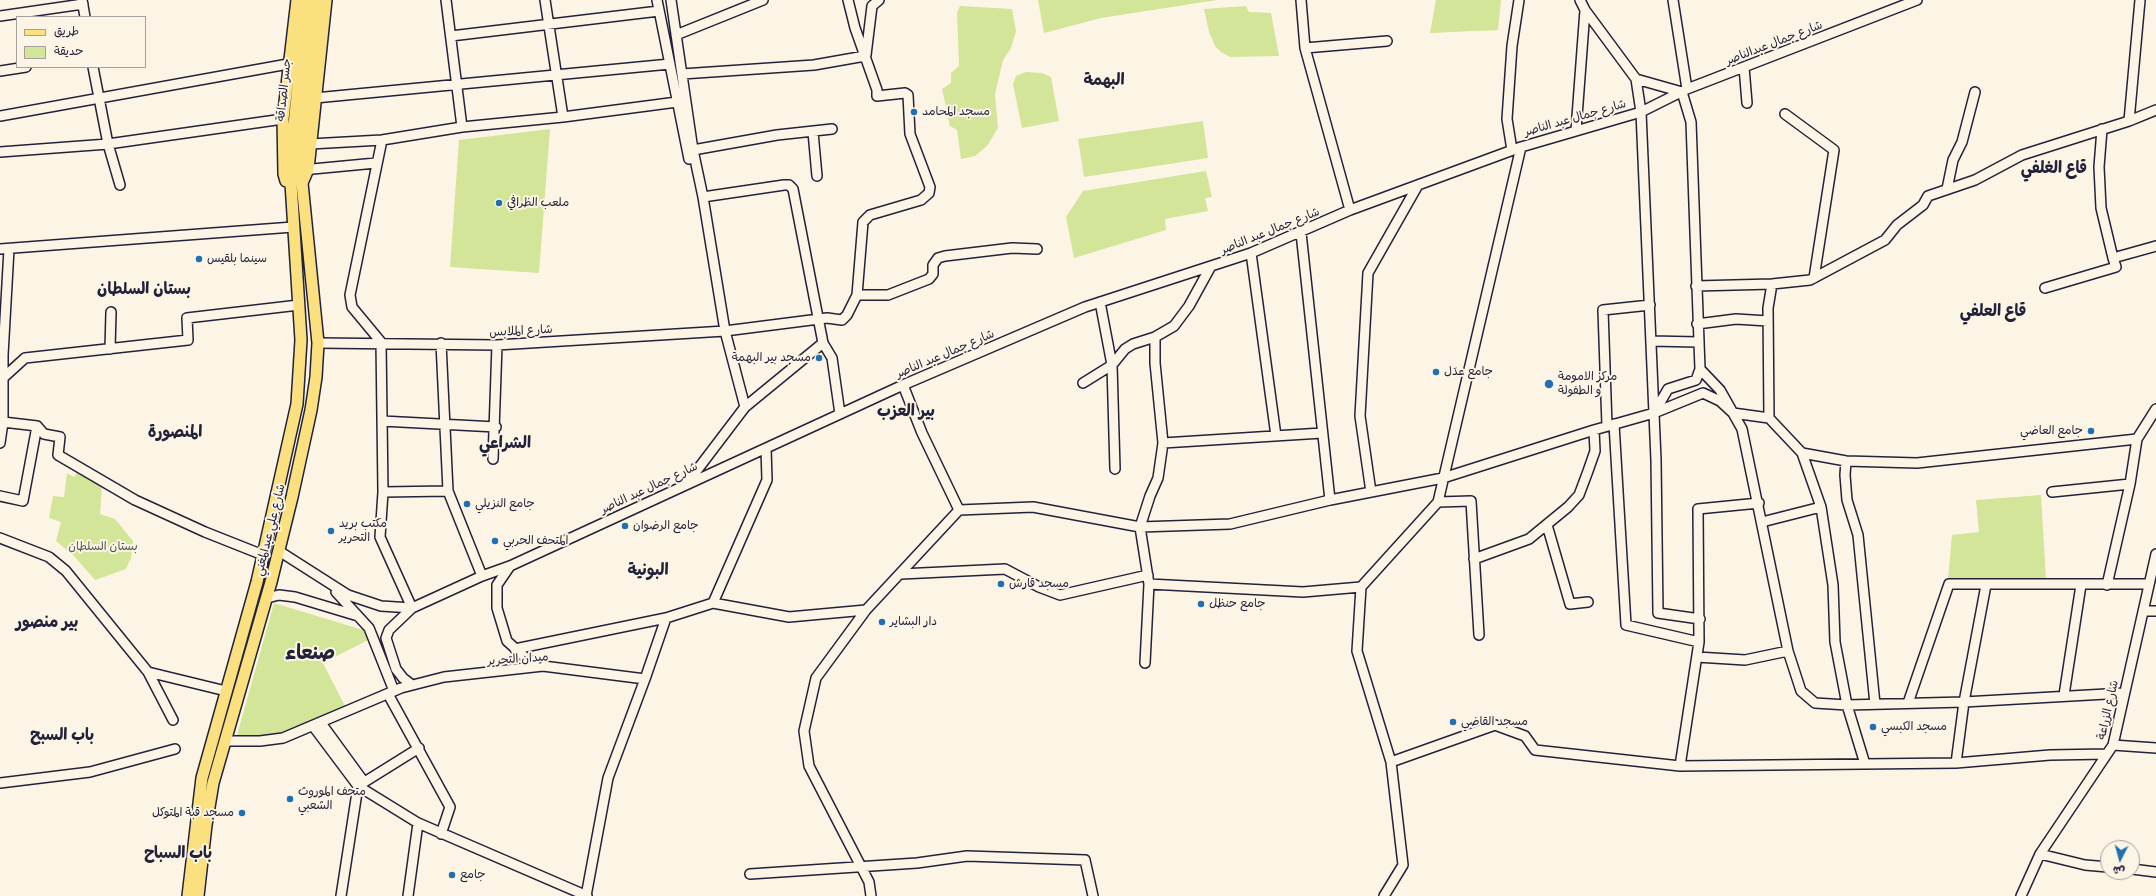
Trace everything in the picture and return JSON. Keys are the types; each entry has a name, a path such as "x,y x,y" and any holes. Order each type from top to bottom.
{"main road":[{"path":"291,183 284,178 283,119 296,0"},
{"name":"جسر الصداقة","path":"293,227 291,183 294,125 307,0"},
{"name":"جسر الصداقة","path":"303,168 302,120 316,0"},
{"path":"303,168 310,144 326,0"},
{"name":"شارع علي عبدالمغني","path":"198,896 206,825 213,783 267,598 311,410 318,343 302,183 303,168"},
{"name":"شارع علي عبدالمغني","path":"188,896 202,778 258,582 297,404 301,340 293,227"}],"street":[{"path":"446,0 462,127"},
{"path":"545,0 563,117"},
{"path":"657,0 677,102 718,288"},
{"path":"671,0 693,150 704,197 725,331 745,407"},
{"path":"676,35 763,0"},
{"path":"848,0 855,28 877,90 877,96 905,93 908,95 910,134 930,186 929,194 921,200 870,215 863,222 857,295 888,294 929,279 933,274 933,264 938,258 944,256 1012,248 1037,249"},
{"path":"865,56 872,6 879,0"},
{"path":"1301,0 1305,48 1350,210"},
{"path":"1384,896 1403,865 1391,762 1358,651 1361,587 1438,502 1517,148 1507,119 1512,46 1519,0"},
{"path":"1580,0 1585,10 1636,78 1641,112 1650,305 1656,460 1658,614 1700,620"},
{"path":"1654,413 1668,389 1696,380 1700,369 1697,324 1691,122 1685,90 1673,0"},
{"name":"شارع جمال عبدالناصر","path":"1641,112 1685,90 1917,0"},
{"path":"2129,121 2140,0"},
{"path":"0,16 83,2 85,16"},
{"path":"1576,130 1585,10"},
{"path":"451,36 659,11"},
{"path":"1305,48 1388,41"},
{"path":"682,74 814,65 865,56"},
{"path":"0,116 288,64"},
{"path":"315,98 456,83 670,64"},
{"path":"1744,67 1747,103"},
{"path":"0,71 20,68"},
{"path":"93,68 108,144 120,185"},
{"path":"1636,78 1685,90"},
{"path":"1947,189 1953,160 1962,142 1975,92"},
{"path":"310,144 382,140 462,127 563,117 677,102"},
{"path":"1696,286 1772,284 1810,280 1885,240 1897,225 1923,205 1928,196 1975,180 2022,155 2129,121 2156,110"},
{"name":"شارع جمال عبد الناصر","path":"279,551 325,582 359,600 381,606 412,608 482,576 510,566 687,483 903,385 1100,302 1251,254 1350,210 1517,148 1641,112"},
{"path":"1785,114 1834,150 1814,278"},
{"path":"0,152 108,144 283,119"},
{"path":"693,150 777,135 832,129"},
{"path":"2045,288 2116,267 2112,258 2101,208 2099,167 2102,130"},
{"path":"813,132 817,176"},
{"path":"382,140 376,163 350,295 352,307 381,342 382,492 380,537 412,608 389,630 386,638 396,669 403,678 412,685"},
{"path":"303,168 376,163"},
{"path":"704,197 784,184 789,185 793,189 823,343 832,358 840,414"},
{"path":"1371,492 1360,416 1368,273 1418,185"},
{"path":"0,440 3,422 4,249 293,227"},
{"path":"1301,233 1330,500"},
{"path":"2112,258 2156,246"},
{"path":"1251,254 1276,436"},
{"path":"1082,384 1112,365 1125,349 1133,344 1155,337 1174,326 1189,306 1211,266"},
{"path":"1769,418 1768,321 1772,284"},
{"name":"شارع الملابس","path":"318,343 381,342 497,345 725,331 818,319 842,320 847,315 857,295"},
{"path":"1100,302 1112,365 1116,469"},
{"path":"3,378 25,358 188,340 187,318 299,305"},
{"path":"1650,305 1603,310 1610,425 1626,625 1699,642"},
{"path":"110,349 111,312"},
{"path":"1697,324 1736,319 1768,321"},
{"path":"1145,663 1149,584 1140,527 1150,496 1158,478 1163,443 1155,363 1155,337"},
{"path":"1651,341 1698,342"},
{"path":"441,343 448,491 482,576"},
{"path":"687,483 745,407 823,343"},
{"path":"493,459 496,427 497,345"},
{"path":"1700,369 1720,390 1742,429 1788,651 1801,691 1815,703 1847,705 1964,702 2124,692"},
{"path":"903,385 922,433 959,510"},
{"path":"872,896 869,882 809,766 804,731 816,678 866,610 959,510 1033,507 1140,527 1230,524 1330,500 1443,478 1610,425 1654,413 1703,393 1720,401 1734,413 1769,418 1802,453 1821,507 1833,585 1835,642 1847,705 1865,764"},
{"path":"2107,585 2130,484 2137,439 2156,409"},
{"path":"382,421 496,427"},
{"path":"3,422 37,426 44,434 60,437 58,455 135,500 205,532 263,555"},
{"path":"0,496 22,501 37,426"},
{"path":"1474,559 1529,539 1547,526 1579,495 1594,451 1594,430"},
{"path":"1163,443 1322,433"},
{"path":"1802,453 1846,461 1918,463 2137,439"},
{"path":"713,603 767,480 766,448"},
{"path":"1846,461 1845,475 1847,500 1859,542 1875,704"},
{"path":"2052,492 2130,484"},
{"path":"382,492 448,491"},
{"path":"1438,502 1471,501 1479,635"},
{"path":"1680,766 1699,642 1698,509 1758,504"},
{"path":"1762,522 1821,507"},
{"path":"1547,526 1570,604 1588,602"},
{"path":"0,538 49,557 66,571 148,672 173,720"},
{"name":"شارع الزراعة","path":"2020,896 2040,854 2113,745 2156,554"},
{"path":"510,566 497,585 497,608 507,641 527,658 543,666"},
{"path":"901,574 1005,569 1039,587 1060,595 1148,574"},
{"path":"325,582 359,616 372,635 391,692 450,806 441,834"},
{"path":"1149,584 1303,592 1361,587"},
{"path":"1908,703 1949,584 2149,584"},
{"path":"1956,763 1964,702 1986,585"},
{"path":"2064,695 2081,585"},
{"path":"267,598 280,595 295,597 359,616"},
{"path":"515,649 666,618 713,603 789,617 866,610"},
{"path":"2143,611 2156,610"},
{"path":"317,724 361,784 418,823 586,896 608,778 666,618"},
{"path":"1697,657 1745,660 1788,651"},
{"name":"ميدان التحرير","path":"225,741 272,740 283,738 391,692 444,677 543,666 645,679"},
{"path":"148,672 226,690"},
{"path":"1391,762 1495,725 1525,736 1534,750 1680,766 1956,763 2050,755 2107,754"},
{"path":"2113,745 2156,748"},
{"path":"341,896 361,784 419,748"},
{"path":"0,783 90,772 175,749"},
{"path":"408,896 418,823"},
{"path":"2040,854 2085,865 2100,866"},
{"path":"750,874 917,863 967,856 1085,860 1093,896"},
{"path":"2140,871 2156,872"}],"green space":[{"path":"1038,0 1217,0 1101,18 1044,33"},
{"path":"1436,0 1501,0 1498,30 1430,33"},
{"path":"960,6 1012,9 1016,31 1011,48 1003,60 995,94 998,128 987,146 975,156 961,159 957,130 950,126 942,89 951,83 951,73 959,66 957,13"},
{"path":"1246,6 1249,12 1271,13 1279,56 1230,57 1221,52 1215,46 1209,32 1204,9"},
{"path":"1026,72 1042,73 1051,77 1059,121 1022,128 1013,84 1016,76"},
{"path":"1203,121 1208,158 1084,177 1078,139"},
{"name":"ملعب الظرافي","path":"550,129 539,273 450,267 459,140"},
{"path":"1206,171 1212,197 1205,198 1208,211 1165,219 1166,230 1074,258 1066,217 1083,191"},
{"name":"بستان السلطان","path":"78,471 102,486 100,514 115,519 133,541 131,558 126,569 95,580 74,556 56,541 61,522 49,518 53,496 64,497 67,473 74,477"},
{"path":"2041,495 2046,579 1948,579 1952,535 1979,532 1976,500"},
{"path":"274,603 363,630 370,639 323,663 345,706 285,735 260,739 237,735"}],"place":[{"name":"مسجد المحامد","path":"914,112"},
{"name":"ملعب الظرافي","path":"499,203"},
{"name":"سينما بلقيس","path":"199,259"},
{"name":"مسجد بير البهمة","path":"819,358"},
{"name":"جامع عدَل","path":"1436,372"},
{"name":"مركز الامومة و الطفولة","path":"1549,384"},
{"name":"جامع العاضي","path":"2091,431"},
{"name":"جامع النزيلي","path":"467,504"},
{"name":"جامع الرضوان","path":"625,526"},
{"name":"مكتب بريد التحرير","path":"331,531"},
{"name":"المتحف الحربي","path":"495,541"},
{"name":"مسجد قارش","path":"1001,584"},
{"name":"جامع حنظل","path":"1201,604"},
{"name":"دار البشاير","path":"882,622"},
{"name":"مسجد القاضي","path":"1453,722"},
{"name":"مسجد الكبسي","path":"1873,727"},
{"name":"متحف الموروث الشعبي","path":"290,799"},
{"name":"مسجد قبة المتوكل","path":"242,813"},
{"name":"جامع","path":"452,875"}],"district":[{"name":"البهمة","path":"1104,80"},
{"name":"قاع الغلفي","path":"2054,168"},
{"name":"بستان السلطان","path":"144,289"},
{"name":"قاع العلفي","path":"1993,311"},
{"name":"بير العزب","path":"906,411"},
{"name":"المنصورة","path":"175,432"},
{"name":"الشراعي","path":"505,443"},
{"name":"البونية","path":"648,570"},
{"name":"بير منصور","path":"47,622"},
{"name":"صنعاء","path":"310,653"},
{"name":"باب السبح","path":"62,735"},
{"name":"باب السباح","path":"178,853"}]}
